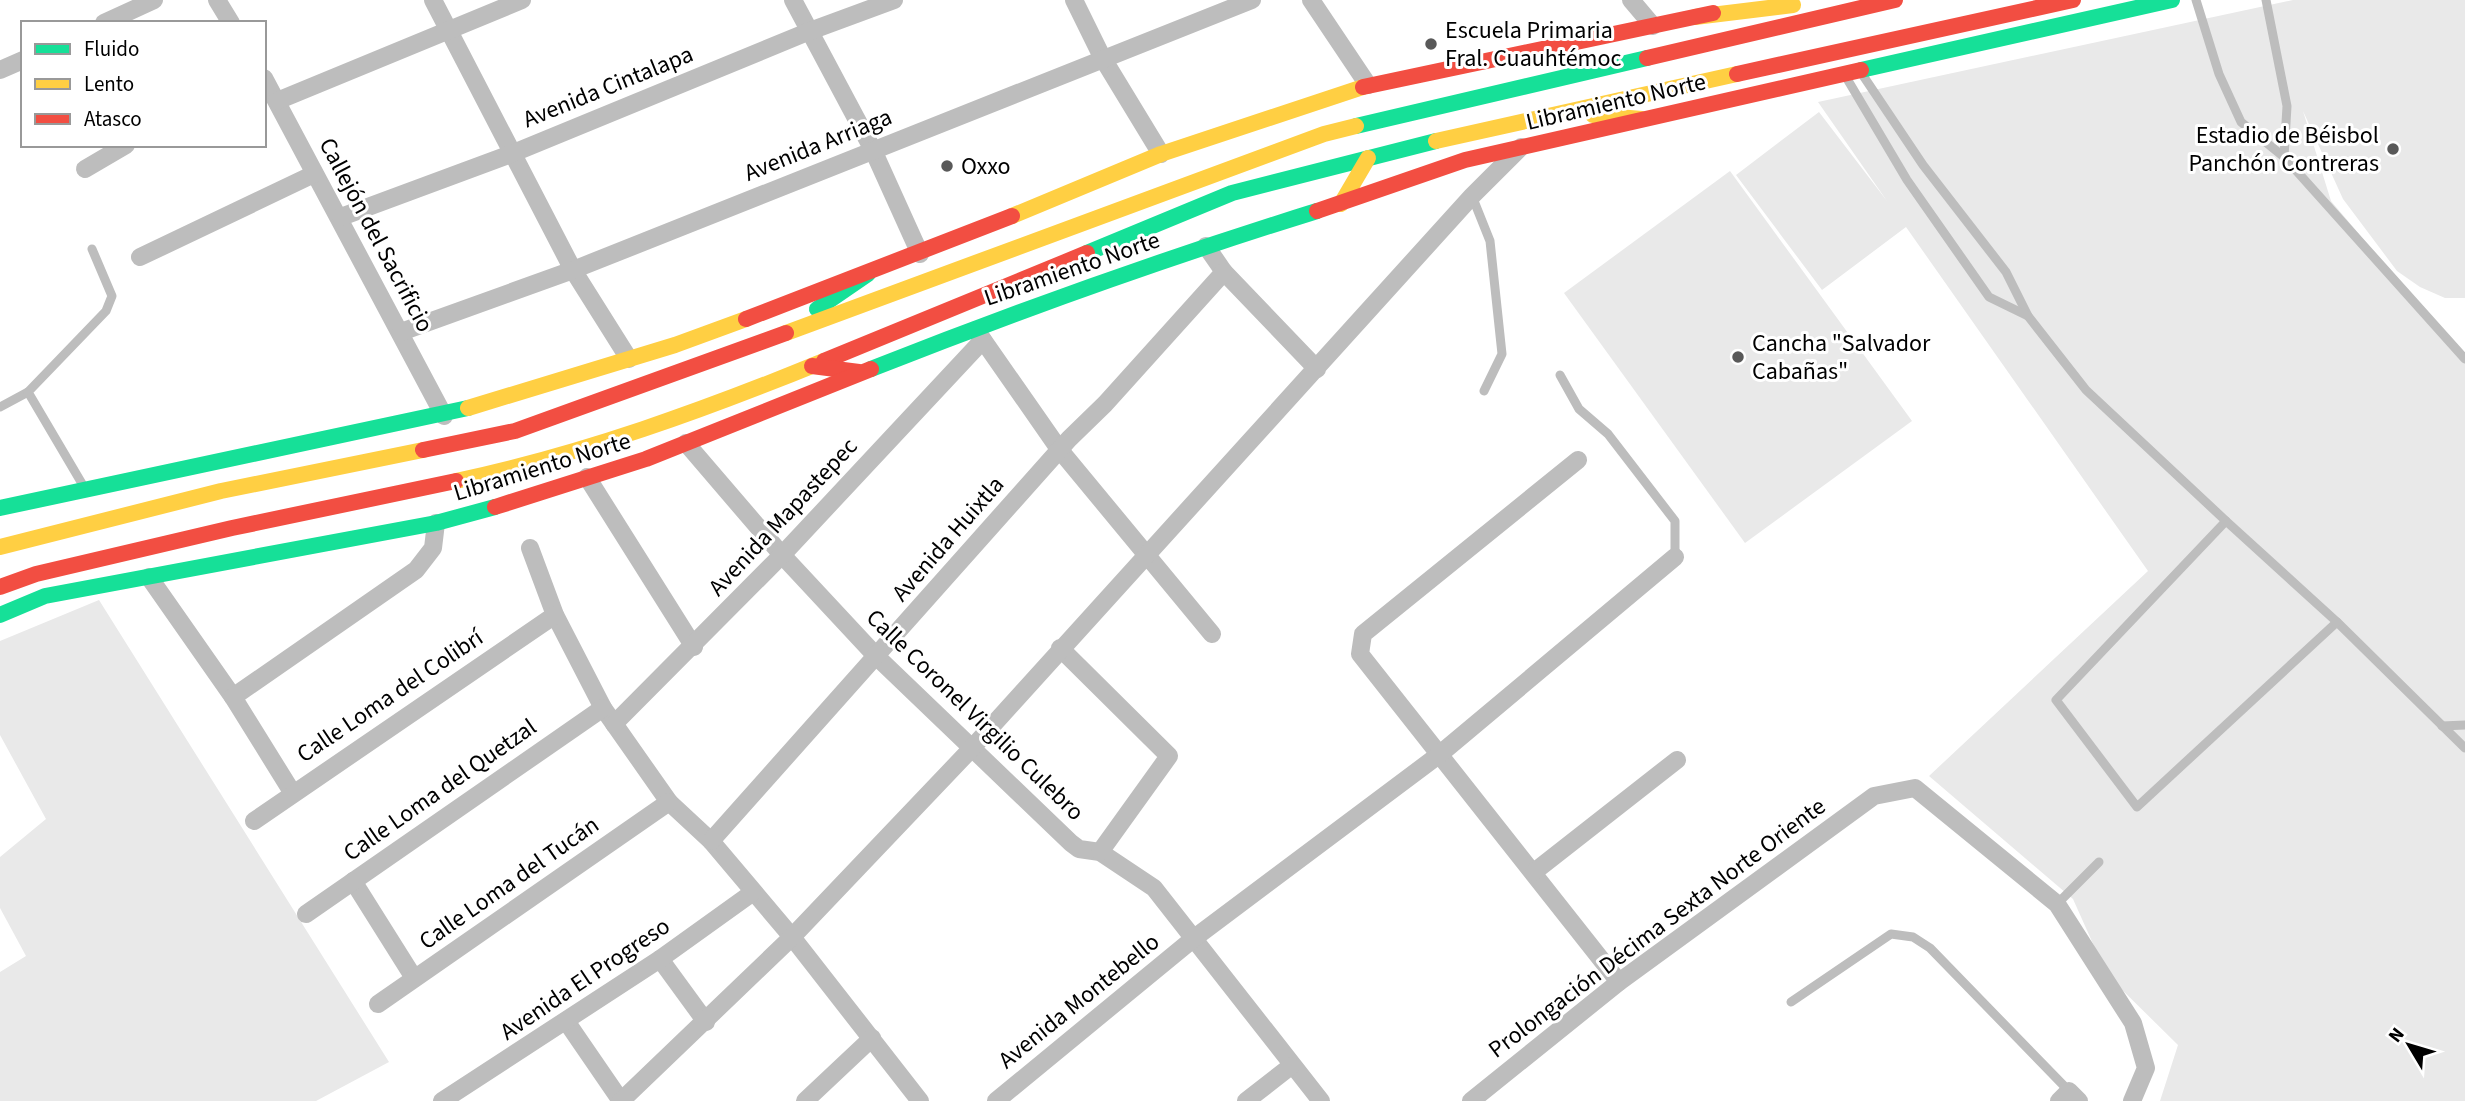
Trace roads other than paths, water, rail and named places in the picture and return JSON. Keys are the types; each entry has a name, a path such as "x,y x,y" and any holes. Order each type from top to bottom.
{"main road":[{"path":"1695,18 1761,0"},
{"path":"0,508 444,416 629,359 920,254 1161,154 1368,85 1695,18 1836,0"},
{"name":"Libramiento Norte","path":"0,547 221,491 515,430 1324,134 1895,0"},
{"name":"Libramiento Norte","path":"0,587 36,574 219,531 521,467 633,434 810,366 1232,193 1563,112 2073,0"},
{"name":"Libramiento Norte","path":"0,615 46,596 436,523 646,459 859,372 978,334 1206,246 1341,204 1465,160 2172,0"},
{"path":"1563,112 1642,119"},
{"path":"1341,204 1368,159"},
{"path":"778,336 867,274"},
{"path":"810,366 859,372"}],"street":[{"path":"108,21 154,0"},
{"path":"217,0 230,21"},
{"path":"433,0 573,270 629,359"},
{"path":"277,101 522,0"},
{"path":"793,0 873,150 920,254"},
{"name":"Avenida Cintalapa","path":"341,217 511,154 810,31 894,0"},
{"path":"1074,0 1102,57 1161,154"},
{"name":"Avenida Arriaga","path":"401,332 573,270 1102,57 1252,0"},
{"path":"1311,0 1368,85"},
{"path":"1631,0 1653,26"},
{"path":"0,71 21,61"},
{"name":"Callejón del Sacrificio","path":"266,82 314,174 341,217 444,416"},
{"path":"85,169 123,147"},
{"path":"566,1021 621,1101 792,937 972,748 1472,196 1521,147"},
{"path":"140,257 314,174"},
{"path":"1206,246 1224,272 1317,369"},
{"name":"Avenida Huixtla","path":"711,841 1059,449 1224,272"},
{"path":"978,334 1059,449 1212,634"},
{"name":"Avenida Mapastepec","path":"614,724 694,647 782,555 978,334"},
{"name":"Calle Coronel Virgilio Culebro","path":"686,443 782,555 877,657 1071,843 1079,849 1100,852 1154,888 1321,1101"},
{"path":"1578,460 1363,634 1360,654 1619,982"},
{"path":"587,477 694,647"},
{"path":"233,697 416,570 433,548 436,523"},
{"path":"530,548 555,615 603,708 669,802 711,841 752,893 792,937 920,1101"},
{"name":"Avenida Montebello","path":"996,1101 1193,939 1440,754 1675,557"},
{"path":"149,576 233,697 292,792"},
{"name":"Calle Loma del Colibrí","path":"254,821 292,792 555,615"},
{"path":"1060,648 1169,756 1100,852"},
{"name":"Calle Loma del Quetzal","path":"306,914 603,708"},
{"path":"1534,872 1677,760"},
{"name":"Prolongación Décima Sexta Norte Oriente","path":"1471,1101 1619,982 1874,796 1915,788 2057,904"},
{"name":"Calle Loma del Tucán","path":"378,1004 669,802"},
{"path":"353,881 414,978"},
{"name":"Avenida El Progreso","path":"442,1101 473,1094 566,1021 660,959 752,893"},
{"path":"2057,904 2133,1023 2146,1068 2132,1101"},
{"path":"660,959 706,1022"},
{"path":"805,1101 872,1038"},
{"path":"1246,1101 1291,1066"}],"lane":[{"path":"2196,0 2219,74 2241,122 2284,157 2465,359"},
{"path":"2266,0 2287,106 2284,157"},
{"path":"1851,71 1907,180 1989,297 2028,316"},
{"path":"1851,71 2006,272 2028,316 2086,390 2337,622 2465,748"},
{"path":"1472,196 1490,241 1502,354 1485,391"},
{"path":"0,407 28,392 106,311 113,296 92,249"},
{"path":"1560,375 1579,409 1608,434 1675,521 1675,557"},
{"path":"28,392 85,489"},
{"path":"2226,521 2056,700 2137,807 2337,622"},
{"path":"2442,726 2465,725"},
{"path":"2057,904 2099,862"},
{"path":"1791,1002 1891,934 1913,937 1930,948 2069,1098"}],"place":[{"name":"Escuela Primaria Fral. Cuauhtémoc","path":"1431,44"},
{"name":"Estadio de Béisbol Panchón Contreras","path":"2393,149"},
{"name":"Oxxo","path":"947,166"},
{"name":"Cancha \"Salvador Cabañas\"","path":"1738,357"}]}
